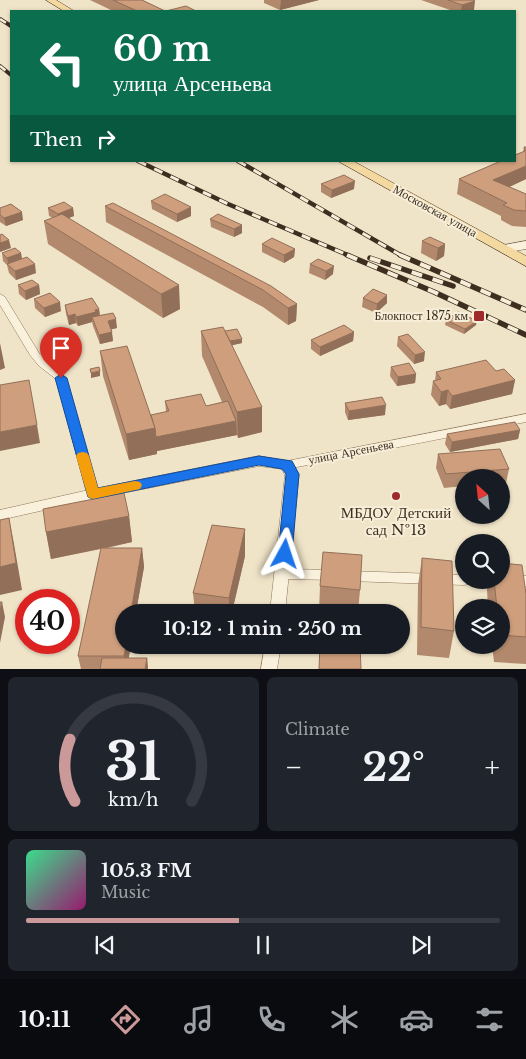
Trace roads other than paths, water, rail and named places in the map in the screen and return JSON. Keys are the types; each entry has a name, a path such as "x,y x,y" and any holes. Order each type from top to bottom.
{"main road":[{"path":"50,0 68,10"},
{"name":"Московская улица","path":"346,162 526,262"},
{"path":"503,249 526,245"}],"street":[{"path":"0,297 35,356 61,378 93,494"},
{"name":"улица Арсеньева","path":"0,515 93,494 259,461 287,465 526,418"},
{"path":"279,604 292,474 287,465"},
{"path":"283,574 455,580"},
{"path":"510,581 526,581"},
{"path":"269,669 272,654"}],"railway":[{"path":"0,19 10,25"},
{"path":"0,66 10,74"},
{"path":"140,162 228,204 350,256"},
{"path":"240,162 401,255"},
{"path":"347,255 434,292 526,335"},
{"path":"401,255 526,310"},
{"path":"370,258 453,286"}],"place":[{"name":"Блокпост 1875 км","path":"479,316"},
{"name":"МБДОУ Детский сад №13","path":"396,496"}]}
